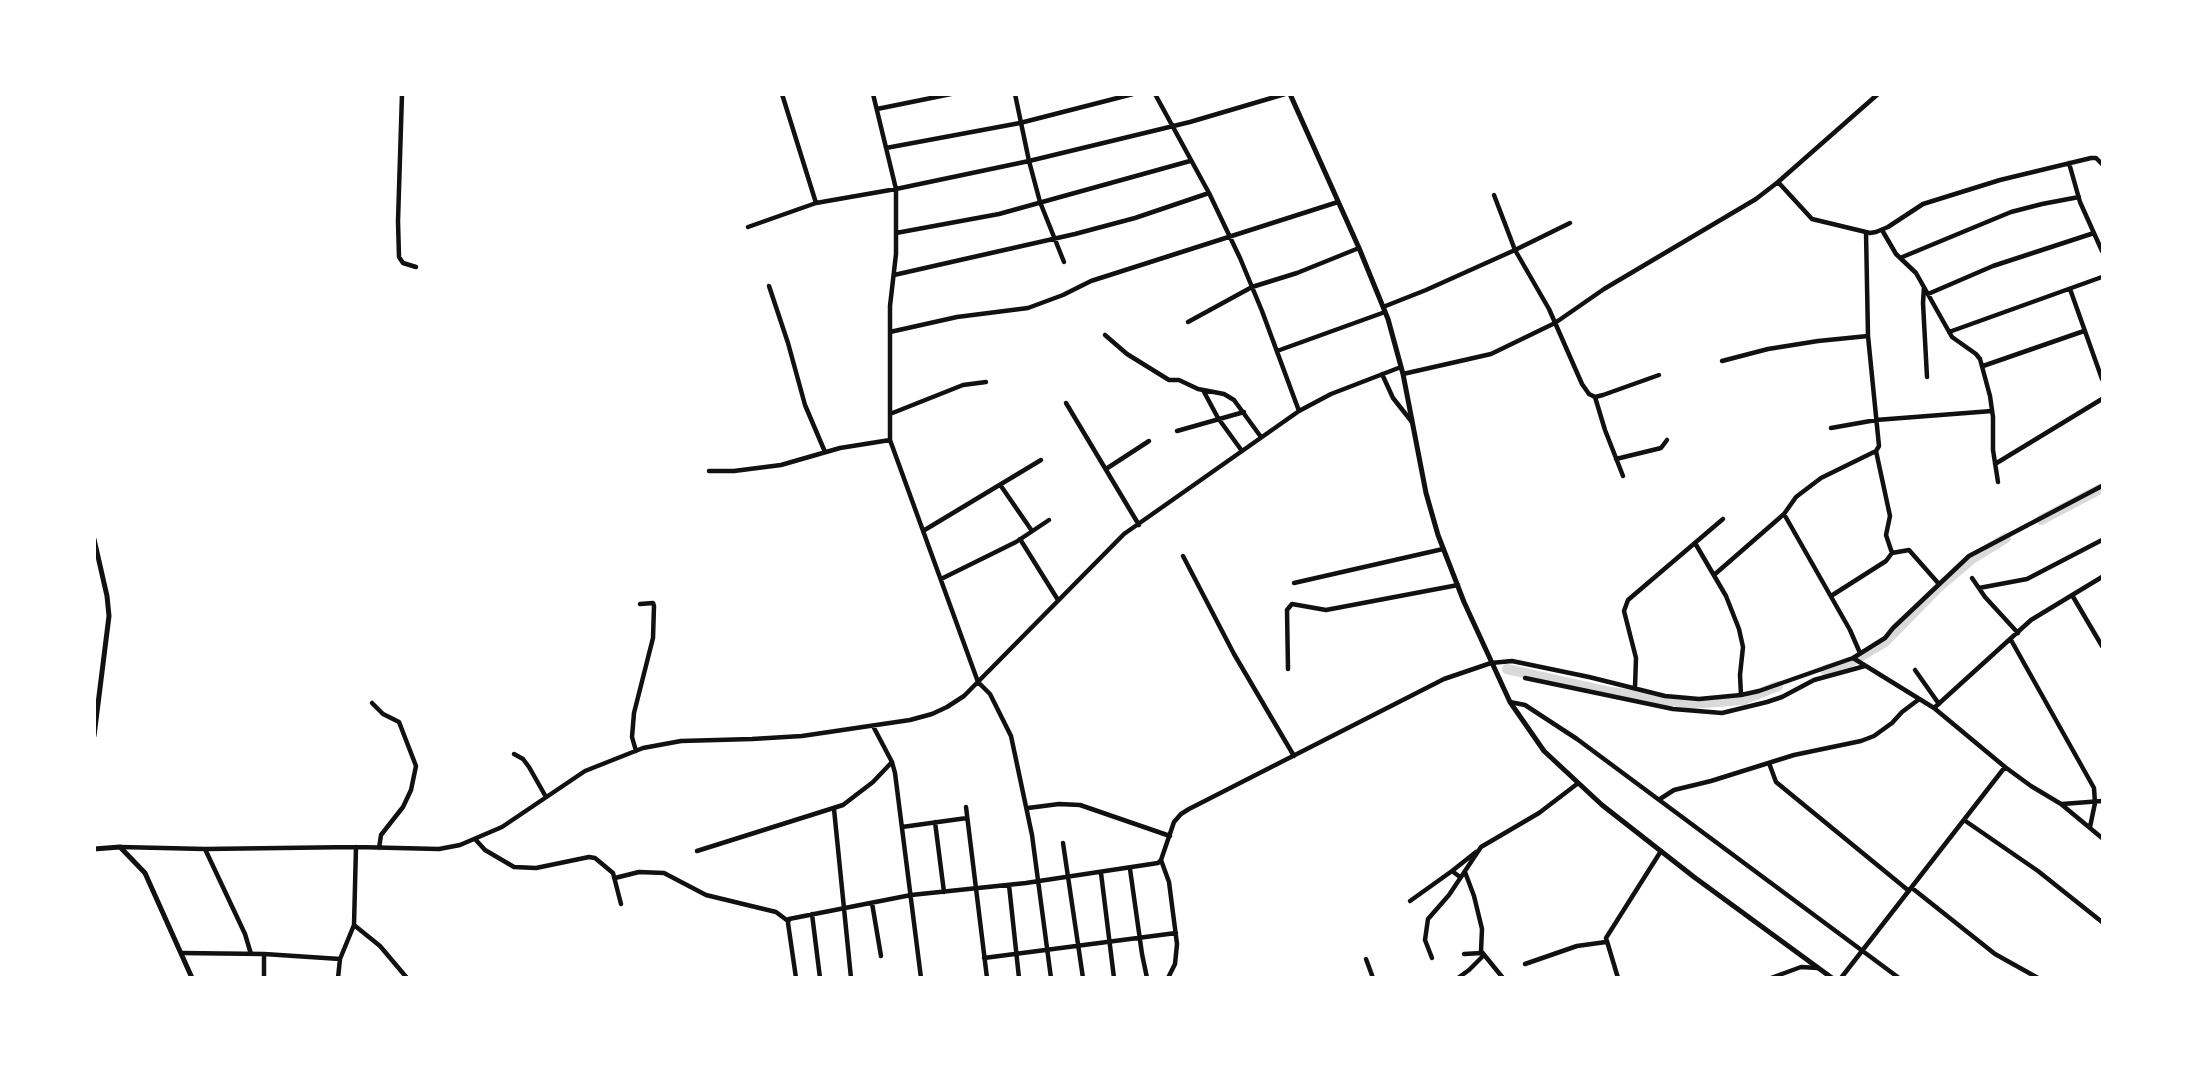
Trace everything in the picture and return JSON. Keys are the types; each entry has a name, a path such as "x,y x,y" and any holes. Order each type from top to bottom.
{"street":[{"path":"402,94 399,257 403,263 416,267"},
{"path":"782,94 816,203"},
{"path":"873,94 896,189 894,275 890,306 890,439 978,682 990,694 1012,736 1028,808 1051,978"},
{"path":"877,109 951,94"},
{"path":"1015,94 1040,202 1064,262"},
{"path":"886,148 1020,123 1133,94"},
{"path":"1155,94 1209,193 1229,236 1252,287 1299,411"},
{"path":"748,228 816,203 1029,161 1285,94"},
{"path":"1290,94 1384,309 1403,374 1426,493 1443,549 1510,702 1536,741 1577,784 1661,851 1832,978"},
{"path":"1403,374 1491,354 1555,323 1604,289 1756,199 1778,183 1878,94"},
{"path":"1778,183 1812,219 1876,232 1923,204 2000,180 2094,158 2102,164"},
{"path":"896,233 972,220 1191,161"},
{"path":"2069,163 2079,198 2102,251"},
{"path":"894,275 1055,239 1135,218 1209,193"},
{"path":"1494,195 1515,250 1555,323 1585,390 1595,397 1623,476"},
{"path":"1900,258 2011,212 2079,198"},
{"path":"890,332 989,311 1028,307 1063,295 1091,281 1338,202"},
{"path":"1277,351 1384,309 1570,223"},
{"path":"1882,230 1900,258 1916,273 1955,341 1976,354 1983,366 1992,411 1993,450 1998,482"},
{"path":"1866,232 1868,336 1879,446 1876,452 1890,516 1886,536 1892,553"},
{"path":"1928,294 1993,267 2094,233"},
{"path":"1188,321 1252,287 1359,248"},
{"path":"1949,332 2102,277"},
{"path":"769,286 805,405 825,453"},
{"path":"1924,286 1927,377"},
{"path":"2070,289 2102,379"},
{"path":"1983,366 2084,331"},
{"path":"1105,335 1127,354 1163,377 1224,394 1234,400 1261,437"},
{"path":"1722,361 1768,349 1868,336"},
{"path":"94,849 439,849 475,839 522,815 586,771 636,751 681,741 789,737 873,726 932,714 964,696 1113,544 1299,411 1331,394 1401,367"},
{"path":"1382,374 1393,398 1412,422"},
{"path":"1595,397 1659,375"},
{"path":"890,414 962,385 986,382"},
{"path":"1203,390 1218,418 1242,451"},
{"path":"1995,464 2102,400"},
{"path":"1066,403 1139,525"},
{"path":"1831,428 1875,420 1992,411"},
{"path":"1177,431 1244,412"},
{"path":"709,471 781,465 890,439"},
{"path":"1616,459 1661,448 1667,440"},
{"path":"1106,469 1149,441"},
{"path":"1714,575 1784,514 1796,497 1826,474 1876,452"},
{"path":"923,531 1041,460"},
{"path":"1000,486 1032,531"},
{"path":"615,878 639,872 664,873 706,895 776,912 788,920 911,895 1009,885 1158,863 1174,822 1181,814 1444,679 1492,663 1512,661 1665,696 1699,699 1764,692 1853,658 1885,638 1969,556 2102,486"},
{"path":"1784,514 1860,653"},
{"path":"1635,688 1636,658 1626,620 1625,606 1628,600 1723,519"},
{"path":"941,579 1020,539 1049,520"},
{"path":"94,539 106,588 109,616 94,736"},
{"path":"1020,539 1058,600"},
{"path":"1979,588 2027,579 2102,540"},
{"path":"1695,543 1733,613 1743,647 1741,695"},
{"path":"1294,583 1443,549"},
{"path":"1831,596 1886,561 1892,553 1909,550 1939,584"},
{"path":"1183,556 1229,645 1294,756"},
{"path":"1934,709 2031,620 2102,577"},
{"path":"1972,578 2018,633"},
{"path":"1288,669 1287,610 1292,604 1326,610 1458,585"},
{"path":"2072,595 2102,646"},
{"path":"636,751 632,737 634,713 653,638 654,606 653,603 640,604"},
{"path":"2011,640 2094,788 2095,803 2090,827"},
{"path":"1853,658 1934,709 2102,838"},
{"path":"1525,678 1673,709 1722,713 1776,699 1814,680 1864,665"},
{"path":"1915,670 1939,704"},
{"path":"1764,692 1776,699"},
{"path":"1660,799 1674,790 1794,755 1861,741 1892,723 1918,700"},
{"path":"1510,702 1525,705 1660,799 1899,978"},
{"path":"372,703 399,722 416,766 411,790 403,807 386,825 379,848"},
{"path":"873,726 895,773 921,978"},
{"path":"514,754 523,759 529,767 546,797"},
{"path":"697,851 834,809 873,782 891,762"},
{"path":"1769,763 1776,782 1995,954 2038,978"},
{"path":"1841,978 2005,766"},
{"path":"1432,958 1425,940 1428,919 1437,911 1478,851 1539,813 1577,784"},
{"path":"2061,804 2102,801"},
{"path":"1028,808 1059,804 1080,805 1170,836"},
{"path":"966,807 987,978"},
{"path":"834,809 851,978"},
{"path":"902,827 967,818"},
{"path":"1965,820 2038,871 2102,922"},
{"path":"935,822 944,892"},
{"path":"475,839 485,850 514,867 536,868 593,857 610,869 621,904"},
{"path":"1063,843 1083,978"},
{"path":"121,847 148,877 192,978"},
{"path":"338,978 340,960 354,925 356,847"},
{"path":"205,849 245,934 251,954"},
{"path":"1410,901 1478,851"},
{"path":"1618,978 1606,938 1661,851"},
{"path":"1161,860 1169,882 1177,944 1175,964 1168,978"},
{"path":"1130,869 1147,978"},
{"path":"1452,871 1461,877"},
{"path":"1465,871 1482,929 1483,954 1503,978"},
{"path":"1101,873 1114,978"},
{"path":"1009,885 1019,978"},
{"path":"872,903 881,956"},
{"path":"812,914 820,978"},
{"path":"788,920 796,978"},
{"path":"354,925 380,946 407,978"},
{"path":"984,958 1176,933"},
{"path":"1525,964 1577,946 1606,942"},
{"path":"181,953 318,956 340,960"},
{"path":"264,954 264,978"},
{"path":"1464,954 1483,954"},
{"path":"1458,978 1483,954"},
{"path":"1366,959 1373,978"},
{"path":"1772,978 1801,967 1819,968"},
{"path":"1469,970 1474,978"}],"waterway":[{"path":"2041,520 2102,488"},
{"path":"1825,670 1853,661 1885,642 1938,588 1972,559 2006,538"},
{"path":"1507,669 1605,691 1692,704 1743,700 1778,686"}]}
